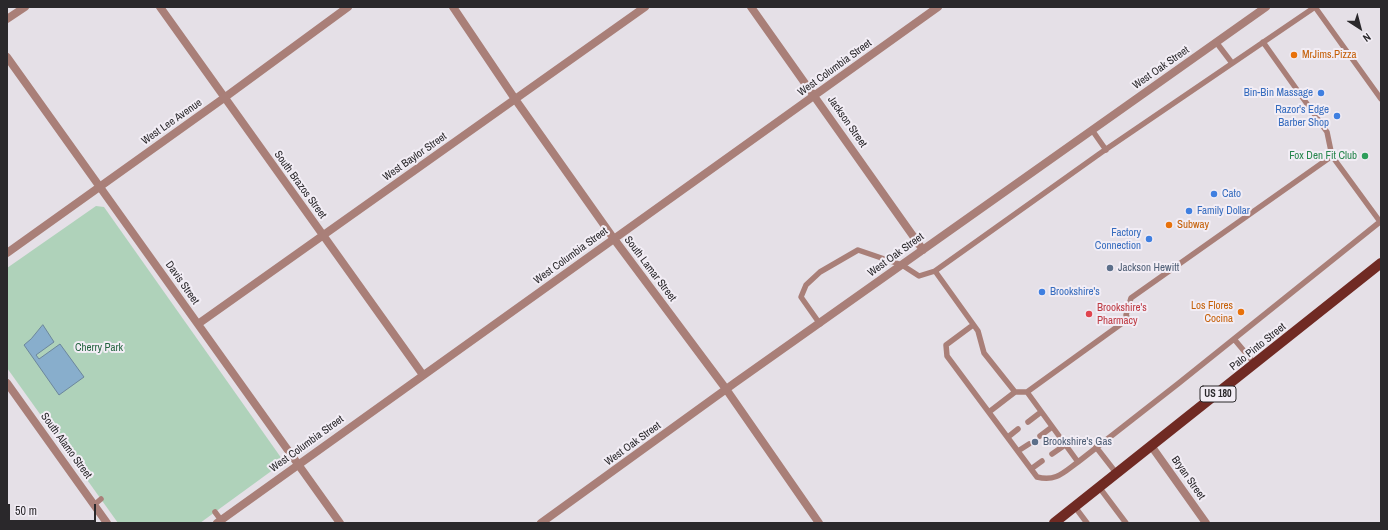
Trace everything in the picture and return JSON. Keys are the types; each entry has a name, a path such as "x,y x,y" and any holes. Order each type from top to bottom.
{"main road":[{"name":"Palo Pinto Street","path":"1054,523 1152,447 1381,263"}],"street":[{"path":"7,19 24,7"},
{"name":"South Brazos Street","path":"160,7 423,375"},
{"name":"West Lee Avenue","path":"7,253 224,98 348,7"},
{"name":"South Lamar Street","path":"452,7 515,99 614,238 726,389 819,523"},
{"name":"West Baylor Street","path":"198,324 645,7"},
{"name":"Jackson Street","path":"752,7 923,250"},
{"name":"West Columbia Street","path":"219,521 938,7"},
{"name":"West Oak Street","path":"541,523 726,389 820,324 1266,7"},
{"name":"Davis Street","path":"7,57 340,523"},
{"name":"South Alamo Street","path":"7,383 107,523"},
{"name":"Bryan Street","path":"1152,447 1206,523"}],"lane":[{"path":"820,324 800,297 806,285 820,272 858,250 902,265 919,276 935,272 1106,150 1315,7 1381,99"},
{"path":"1216,42 1232,63"},
{"path":"973,325 946,346 948,356 1038,477 1046,479 1056,478 1381,222 1332,156 1327,132 1263,42"},
{"path":"1092,130 1106,150"},
{"path":"989,412 1015,392 1027,392 1128,319 1126,315 1131,298 1332,156"},
{"path":"935,272 978,331 984,353 1015,392"},
{"path":"1234,339 1255,364"},
{"path":"1027,392 1078,462"},
{"path":"1028,422 1042,412"},
{"path":"1040,436 1052,427"},
{"path":"1008,437 1018,430"},
{"path":"1018,451 1029,444"},
{"path":"1052,454 1065,445"},
{"path":"1096,447 1117,474"},
{"path":"1032,469 1042,461"},
{"path":"1100,487 1126,523"},
{"path":"94,505 101,500"},
{"path":"1075,506 1087,523"},
{"path":"216,512 219,521"}],"green space":[{"name":"Cherry Park","path":"96,206 104,207 282,459 281,464 200,523 118,523 7,368 7,268"}],"water":[{"path":"43,325 54,342 36,355 39,359 60,344 84,377 59,395 24,345"}],"place":[{"name":"MrJims.Pizza","path":"1294,55"},
{"name":"Bin-Bin Massage","path":"1321,93"},
{"name":"Razor's Edge Barber Shop","path":"1337,116"},
{"name":"Fox Den Fit Club","path":"1365,156"},
{"name":"Cato","path":"1214,194"},
{"name":"Family Dollar","path":"1189,211"},
{"name":"Subway","path":"1169,225"},
{"name":"Factory Connection","path":"1149,239"},
{"name":"Jackson Hewitt","path":"1110,268"},
{"name":"Brookshire's","path":"1042,292"},
{"name":"Los Flores Cocina","path":"1241,312"},
{"name":"Brookshire's Pharmacy","path":"1089,314"},
{"name":"Brookshire's Gas","path":"1035,442"}]}
